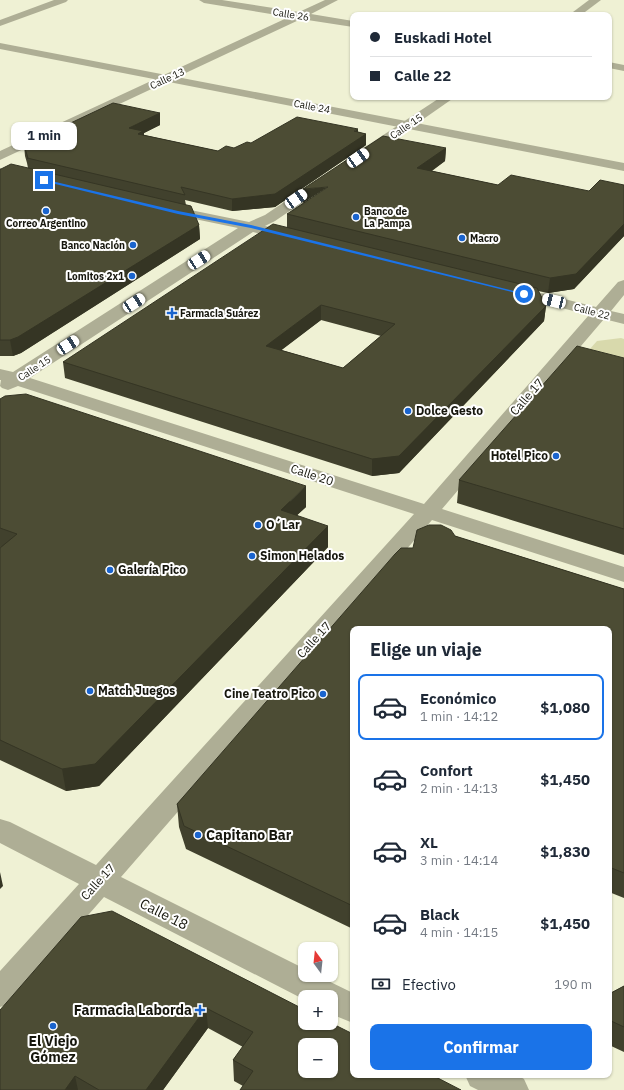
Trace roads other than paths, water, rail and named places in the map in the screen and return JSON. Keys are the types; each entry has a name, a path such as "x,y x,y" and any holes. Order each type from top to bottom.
{"street":[{"path":"0,23 63,0"},
{"name":"Calle 26","path":"204,0 350,23"},
{"name":"Calle 13","path":"0,156 333,0"},
{"path":"578,12 596,0"},
{"name":"Calle 24","path":"0,46 624,167"},
{"path":"612,66 624,68"},
{"name":"Calle 15","path":"356,160 446,100"},
{"name":"Calle 15","path":"5,381 251,226 270,218 342,168"},
{"path":"155,207 251,226 305,240"},
{"name":"Calle 17","path":"0,993 428,512 624,284"},
{"name":"Calle 22","path":"499,288 624,319"},
{"name":"Calle 20","path":"5,381 428,512 624,575"},
{"name":"Calle 18","path":"0,830 314,990"},
{"name":"Calle 18","path":"338,1002 350,1008"},
{"path":"488,1078 512,1090"}],"place":[{"name":"Correo Argentino","path":"46,211"},
{"name":"Banco de La Pampa","path":"356,217"},
{"name":"Macro","path":"462,238"},
{"name":"Banco Nación","path":"133,245"},
{"name":"Lomitos 2x1","path":"132,276"},
{"name":"Farmacia Suárez","path":"172,313"},
{"name":"Dolce Gesto","path":"408,411"},
{"name":"Hotel Pico","path":"556,456"},
{"name":"O´Lar","path":"258,525"},
{"name":"Simon Helados","path":"252,556"},
{"name":"Galería Pico","path":"110,570"},
{"name":"Match Juegos","path":"90,691"},
{"name":"Cine Teatro Pico","path":"323,694"},
{"name":"Capitano Bar","path":"198,835"},
{"name":"Farmacia Laborda","path":"200,1010"},
{"name":"El Viejo Gómez","path":"53,1026"}]}
